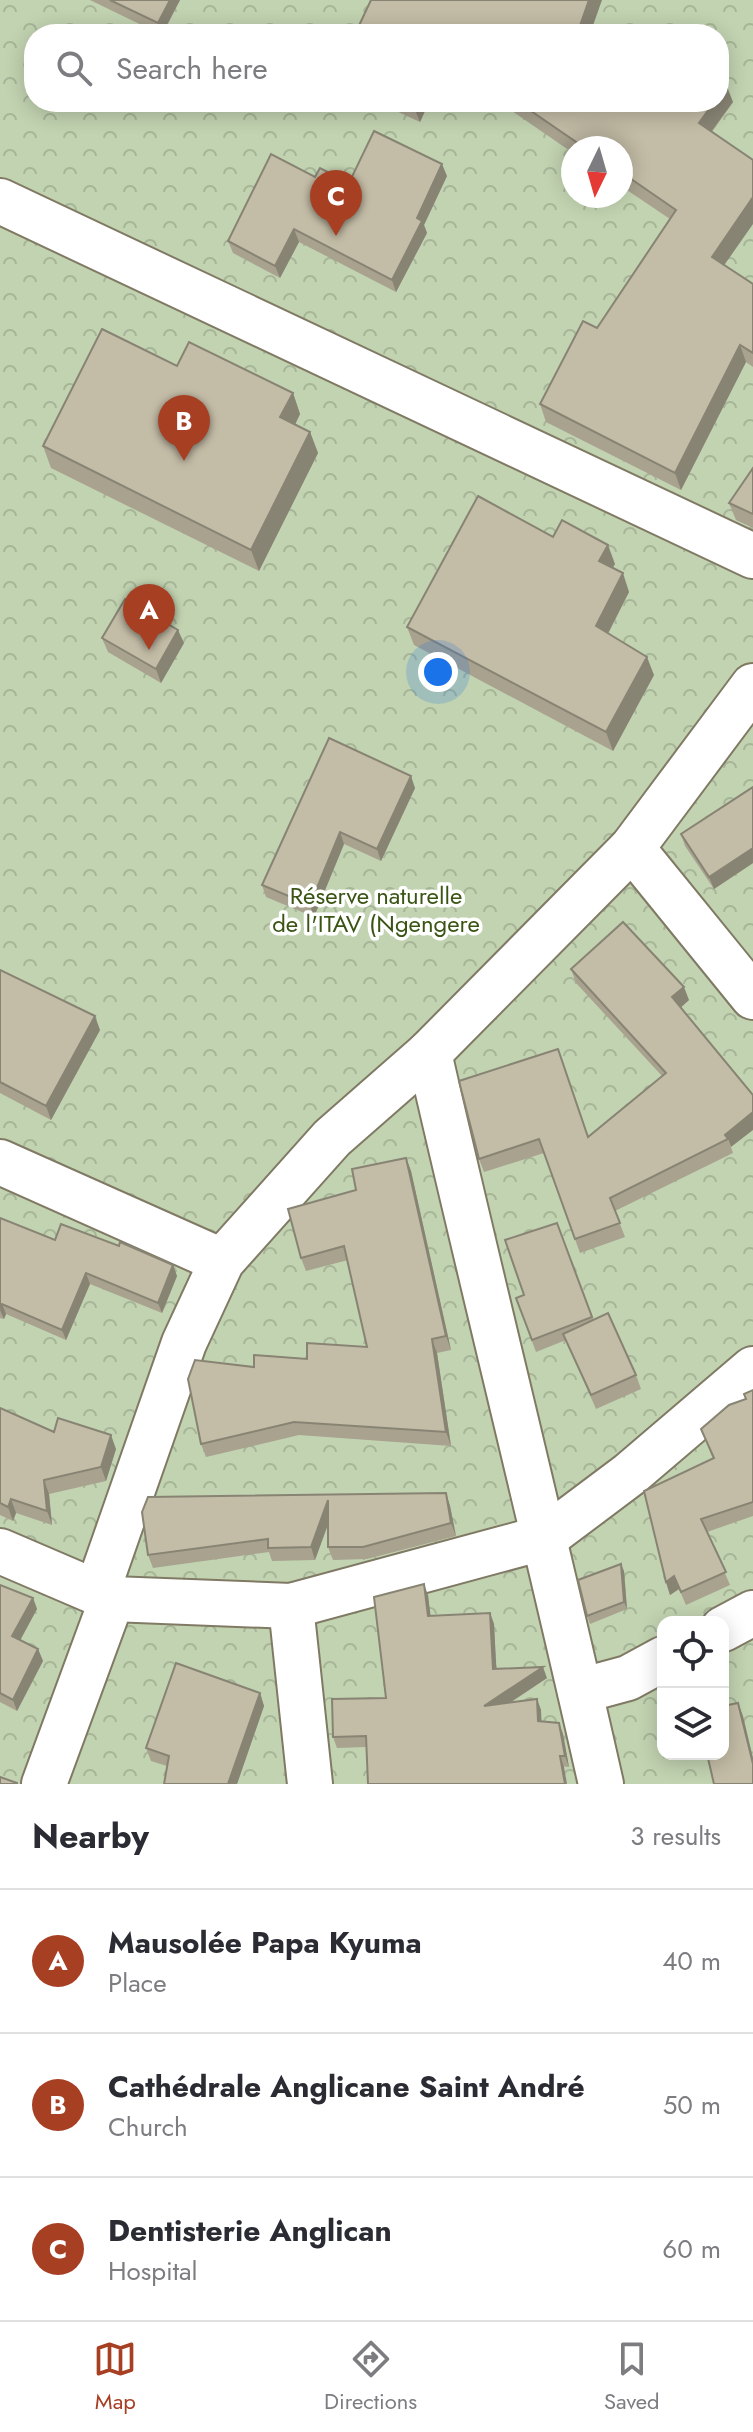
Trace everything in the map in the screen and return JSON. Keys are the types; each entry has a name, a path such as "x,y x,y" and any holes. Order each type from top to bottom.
{"street":[{"path":"0,201 753,556"},
{"path":"44,1784 184,1343 222,1261 332,1138 429,1053 632,848 753,686"},
{"path":"632,848 753,997"},
{"path":"429,1053 514,1421 546,1537 601,1784"},
{"path":"0,1162 222,1261"},
{"path":"0,1551 105,1596 291,1606 546,1537 630,1474 753,1369"},
{"path":"291,1606 310,1784"},
{"path":"729,1626 753,1613"},
{"path":"580,1691 628,1678 657,1662"}],"green space":[{"name":"Réserve naturelle de l'ITAV (Ngengere","path":"0,0 753,0 753,1784 0,1784"}],"building":[{"path":"110,0 170,0 158,23"},
{"path":"371,0 589,0 581,24 360,24"},
{"path":"533,112 707,112 699,123 753,160 753,197 712,257 753,284 753,353 740,345 675,473 540,404 583,321 597,328 676,210 633,180 633,136 568,136"},
{"path":"374,131 442,164 417,218 422,221 392,280 294,229 275,266 228,241 271,154 315,177 320,168 349,183"},
{"path":"102,329 177,366 189,342 293,393 280,417 310,432 251,550 43,446"},
{"path":"753,468 753,514 729,503"},
{"path":"478,496 553,537 562,520 608,545 599,561 623,573 596,626 647,657 606,732 407,627"},
{"path":"125,599 178,630 156,669 102,638"},
{"path":"329,738 411,776 377,849 340,832 310,905 262,885"},
{"path":"753,787 753,848 709,877 681,834"},
{"path":"623,922 684,987 672,997 753,1095 753,1112 725,1135 728,1139 610,1198 620,1223 575,1239 539,1139 479,1159 459,1081 558,1049 588,1137 666,1073 571,969"},
{"path":"0,970 95,1016 46,1106 0,1082"},
{"path":"406,1158 446,1336 432,1339 446,1432 294,1422 201,1444 188,1379 195,1360 254,1367 254,1355 307,1359 307,1343 367,1347 344,1246 301,1258 288,1209 356,1190 352,1169"},
{"path":"0,1218 55,1240 61,1224 119,1246 120,1242 173,1265 158,1303 86,1273 62,1330 2,1304 0,1308"},
{"path":"557,1223 592,1317 532,1340 516,1298 524,1295 505,1240"},
{"path":"608,1313 636,1375 591,1395 563,1334"},
{"path":"753,1390 753,1502 701,1519 726,1572 681,1592 674,1576 666,1582 644,1491 714,1458 701,1429 729,1405 746,1399 744,1394"},
{"path":"0,1408 54,1432 58,1418 111,1435 101,1467 44,1480 47,1511 11,1499 8,1507 0,1503"},
{"path":"446,1493 451,1523 363,1547 328,1547 328,1500 311,1547 268,1548 268,1539 148,1555 142,1512 148,1497"},
{"path":"621,1564 624,1602 587,1616 578,1580"},
{"path":"424,1584 428,1616 490,1613 493,1669 543,1667 484,1706 537,1699 538,1721 559,1723 565,1756 560,1756 565,1784 368,1784 366,1736 333,1737 332,1699 386,1698 374,1597"},
{"path":"0,1585 33,1598 12,1636 38,1649 13,1700 0,1693"},
{"path":"176,1663 260,1693 228,1784 164,1784 169,1756 146,1748"},
{"path":"738,1703 753,1764 753,1784 714,1784 708,1760 729,1760 729,1705"},
{"path":"0,1777 17,1783 17,1784 0,1784"}],"place":[{"name":"Dentisterie Anglican","path":"336,236"},
{"name":"Cathédrale Anglicane Saint André","path":"184,461"},
{"name":"Mausolée Papa Kyuma","path":"149,650"}]}
